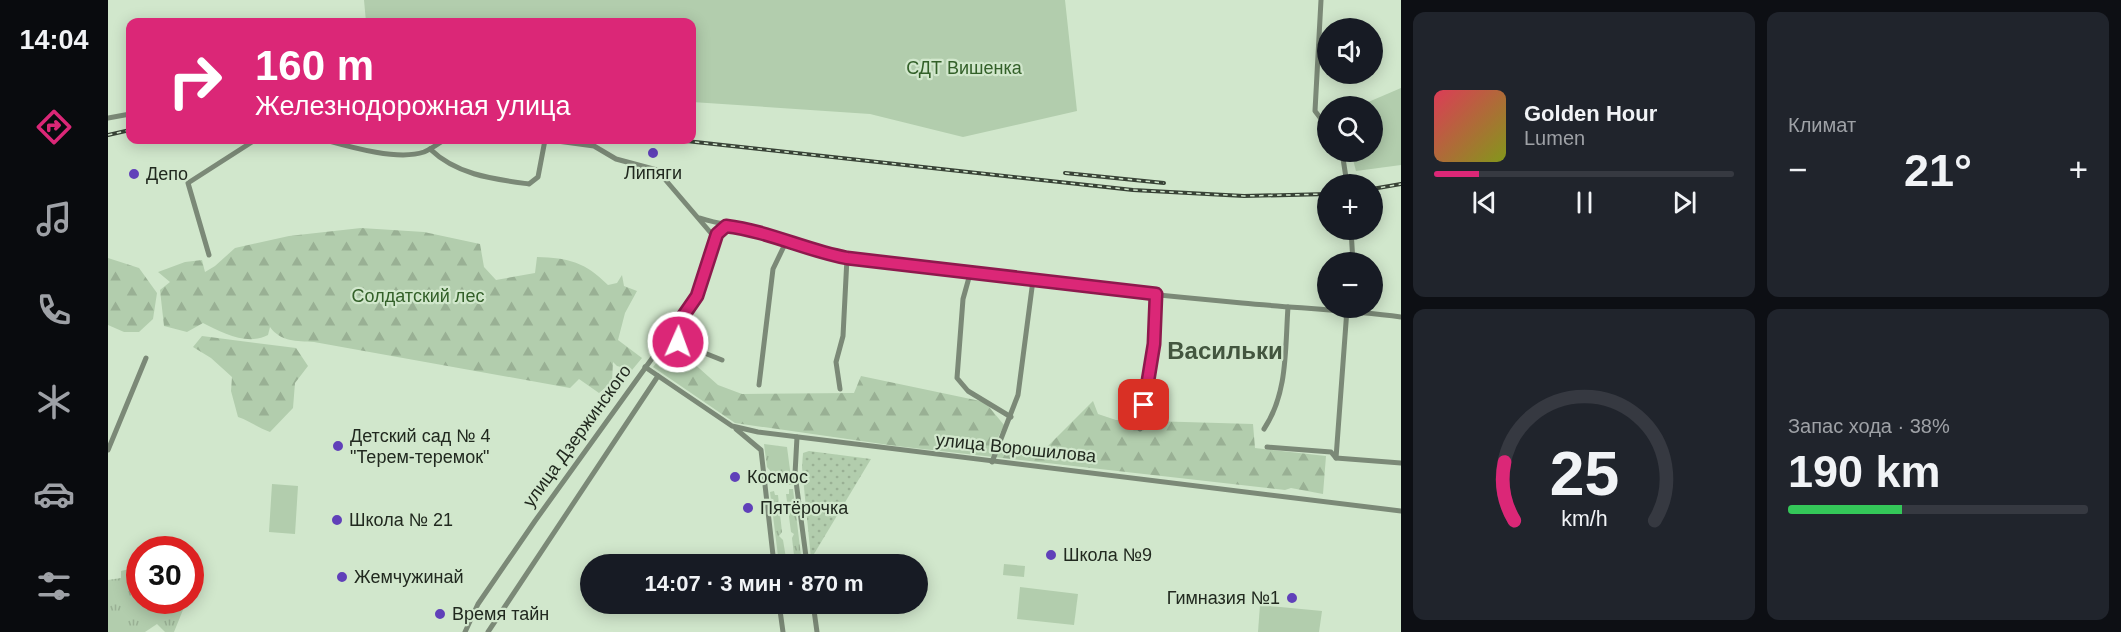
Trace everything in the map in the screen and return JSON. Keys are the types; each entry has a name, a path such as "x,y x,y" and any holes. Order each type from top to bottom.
{"street":[{"path":"1317,114 1315,111 1321,0"},
{"path":"108,118 126,115"},
{"path":"209,255 188,183 249,144"},
{"path":"342,144 371,151 414,154 438,144"},
{"path":"430,149 447,163 483,178 529,184 538,177 544,144"},
{"path":"579,144 594,146 616,159 650,167 663,176 716,238"},
{"path":"700,218 726,226 759,231 817,253 847,258 1156,294 1317,308"},
{"name":"улица Дзержинского","path":"465,632 478,604 645,367 668,338 702,285 716,238 726,226"},
{"path":"759,385 773,269 786,242"},
{"path":"840,389 836,362 843,336 847,258"},
{"path":"970,273 963,298 957,378 968,391 1011,417"},
{"path":"992,462 1011,417 1023,369 1033,280"},
{"path":"1140,429 1154,344 1156,294"},
{"path":"1264,429 1272,418 1282,390 1288,307"},
{"path":"1383,314 1401,317"},
{"path":"1336,458 1346,318"},
{"path":"668,338 722,360"},
{"path":"108,450 146,358"},
{"name":"улица Ворошилова","path":"645,367 732,426 797,437 992,462 1401,511"},
{"name":"улица Дзержинского","path":"488,632 658,376"},
{"path":"732,426 761,450 773,554"},
{"path":"797,437 795,474 806,554"},
{"path":"1267,447 1330,452 1336,458 1401,463"},
{"path":"781,614 783,632"},
{"path":"815,614 817,632"}],"green space":[{"name":"СДТ Вишенка","path":"364,0 1065,0 1077,111 963,137 870,114 696,102 696,18 366,18"},
{"path":"1401,88 1401,165 1356,171 1354,162 1383,162 1382,96"},
{"name":"Солдатский лес","path":"361,228 424,232 480,244 484,267 496,280 535,273 537,257 567,260 584,266 608,285 617,283 622,275 624,286 637,291 625,313 618,340 642,358 632,370 617,366 613,362 612,382 599,393 579,379 570,388 314,342 289,340 279,336 270,327 268,335 244,339 203,323 187,332 164,326 160,290 170,282 158,272 185,262 202,260 205,272 235,248 289,236"},
{"path":"108,258 139,268 157,293 153,319 139,332 124,332 108,325"},
{"path":"202,336 296,348 308,366 295,383 293,408 270,432 238,417 231,391 232,377 211,358 193,347"},
{"path":"672,344 718,385 742,394 854,393 861,376 985,402 1004,425 996,442 1043,451 1093,401 1098,414 1116,420 1253,424 1255,448 1326,456 1323,494 1291,488 1285,490 896,446 735,423 653,367"},
{"path":"764,444 787,447 792,485 788,485 787,480 779,481 767,467"},
{"path":"809,451 871,459 814,554 811,554 802,467 803,453"},
{"path":"272,484 298,486 295,534 269,532"},
{"path":"789,489 793,489 801,554 794,554 792,538 794,534 791,532 786,494 789,494"},
{"path":"774,491 775,495 778,495 782,532 779,536 783,540 785,554 778,554 770,492"},
{"path":"1004,564 1025,566 1024,577 1003,575"},
{"path":"126,570 126,614 181,614 174,632 165,632 157,624 145,632 108,632 108,580 121,578 121,571"},
{"path":"1020,587 1078,594 1074,625 1017,619"},
{"path":"1260,605 1322,611 1319,632 1258,632"}],"railway":[{"path":"108,135 126,131"},
{"path":"696,142 1133,190 1244,196 1317,194"},
{"path":"1065,173 1164,183"},
{"path":"1383,187 1401,184"}],"place":[{"name":"Липяги","path":"653,153"},
{"name":"Депо","path":"134,174"},
{"name":"Детский сад № 4 \"Терем-теремок\"","path":"338,446"},
{"name":"Космос","path":"735,477"},
{"name":"Пятёрочка","path":"748,508"},
{"name":"Школа № 21","path":"337,520"},
{"name":"Школа №9","path":"1051,555"},
{"name":"Жемчужинай","path":"342,577"},
{"name":"Гимназия №1","path":"1292,598"},
{"name":"Время тайн","path":"440,614"}],"district":[{"name":"Васильки","path":"1225,350"}],"route":[{"path":"678,342 668,338 697,296 717,234 726,226 759,231 817,253 847,258 900,266 1156,294 1154,344 1144,405"}]}
